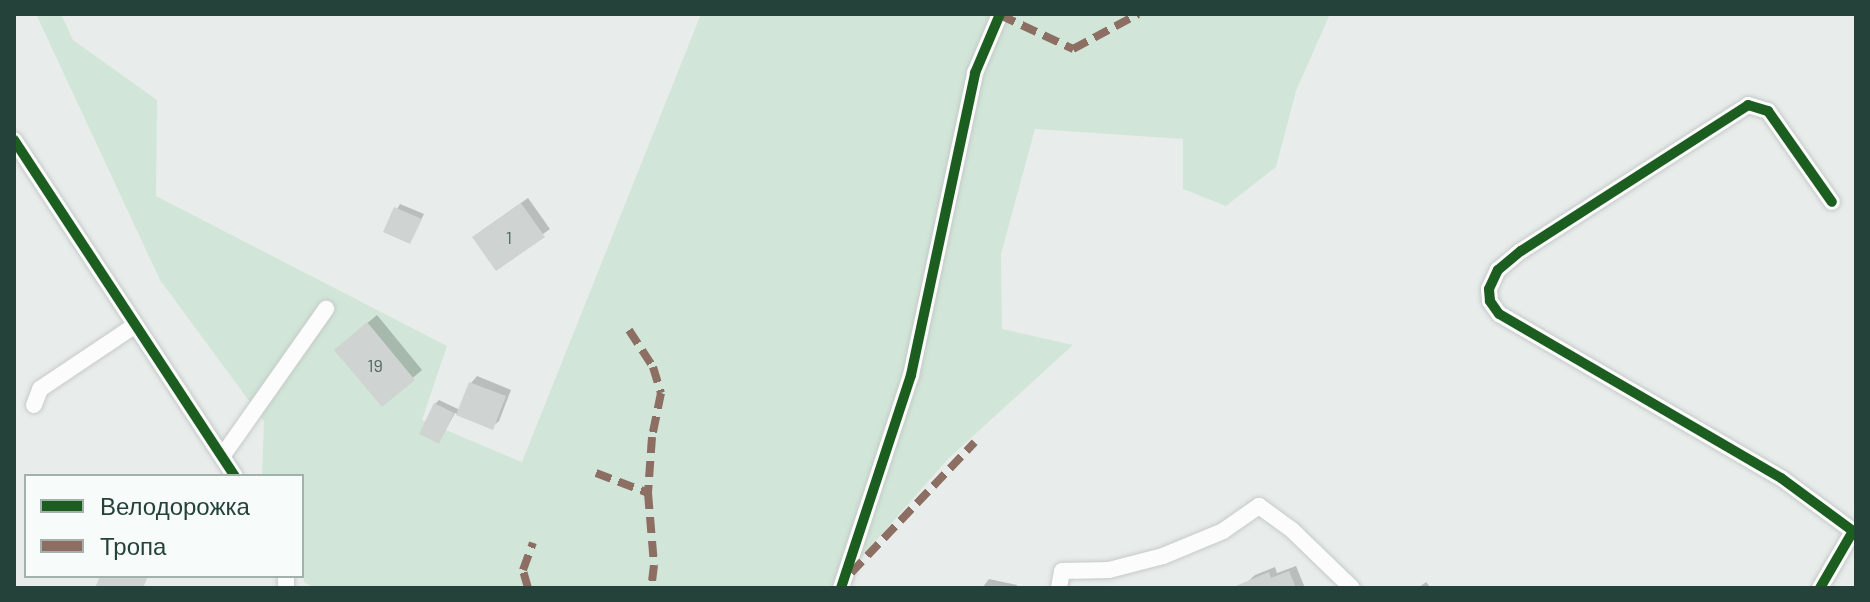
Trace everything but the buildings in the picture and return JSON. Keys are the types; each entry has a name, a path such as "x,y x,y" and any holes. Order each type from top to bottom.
{"street":[{"path":"841,588 911,375 975,73 1000,14"},
{"path":"1820,588 1853,531 1781,478 1499,314 1490,301 1489,289 1498,270 1521,251 1748,105 1768,111 1832,202"},
{"path":"14,140 234,474"},
{"path":"223,455 326,309"},
{"path":"34,405 40,389 134,326"},
{"path":"1059,588 1062,571 1109,570 1163,556 1223,531 1259,506 1292,530 1352,588"}],"green space":[{"path":"36,14 61,14 73,40 157,100 156,196 447,346 422,420 522,462 701,14 1330,14 1296,91 1276,167 1226,206 1183,189 1183,139 1035,129 1001,254 1002,329 1073,345 949,458 834,588 314,588 304,582 304,474 262,474 264,421 160,280"}],"marked path":[{"path":"1000,15 1073,49 1138,14"},
{"path":"629,330 653,367 661,393 652,437 648,493 654,565 651,588"},
{"path":"851,573 975,442"},
{"path":"596,473 648,493"},
{"path":"528,588 523,570 533,543"}],"cycle path":[{"path":"841,588 911,375 975,73 1000,14"},
{"path":"1820,588 1853,531 1781,478 1499,314 1490,301 1489,289 1498,270 1521,251 1748,105 1768,111 1832,202"},
{"path":"14,140 234,474"}]}
